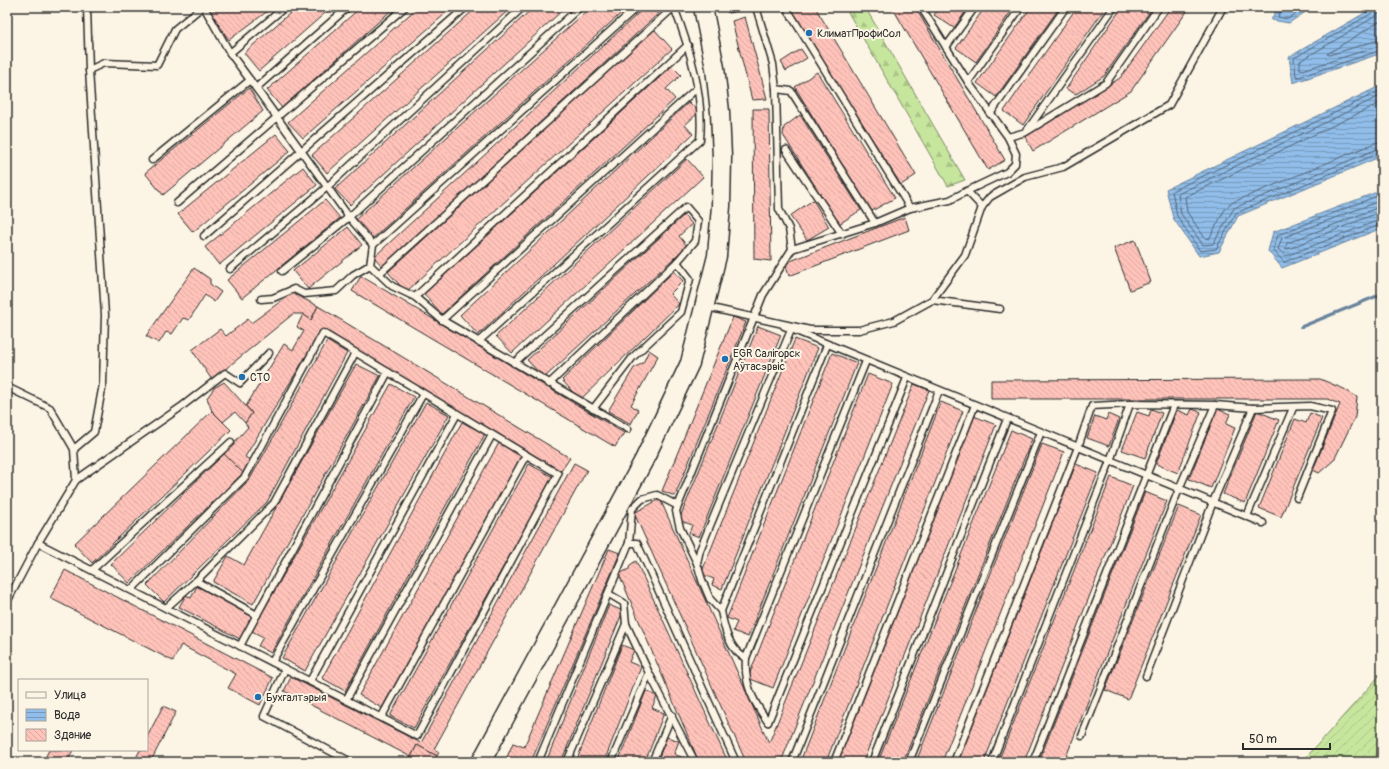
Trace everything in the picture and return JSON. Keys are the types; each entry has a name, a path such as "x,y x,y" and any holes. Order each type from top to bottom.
{"main road":[{"path":"481,762 644,460 690,363 717,256 721,206 722,157 720,112 715,68 703,7"}],"lane":[{"path":"74,449 94,432 103,384 105,315 86,7"},
{"path":"90,70 104,63 157,65 175,29 203,7 230,53 349,217 373,245"},
{"path":"230,53 285,7"},
{"path":"256,88 348,7"},
{"path":"177,203 278,118 405,7"},
{"path":"204,236 302,152 466,7"},
{"path":"230,269 328,187 523,7"},
{"path":"282,271 349,217 580,7"},
{"path":"370,265 373,245 637,7"},
{"path":"380,274 674,7 688,45 702,117 700,140 478,342"},
{"path":"746,658 740,656 726,632 721,610 710,599 697,563 680,528 676,511 763,295 792,249 789,229 779,210 776,89 773,64 756,7"},
{"path":"786,7 910,208"},
{"path":"946,48 975,7"},
{"path":"968,82 1021,7"},
{"path":"990,114 1066,7"},
{"path":"1026,132 1114,7"},
{"path":"1008,137 1026,132 1106,83 1159,7"},
{"path":"705,307 810,330 859,330 894,321 932,300 966,255 982,207 990,197 1025,176 1062,167 1169,105 1223,7"},
{"path":"792,249 875,223 910,208 950,200 1006,172 1015,164 1016,154 1008,137 968,82 946,48 925,9"},
{"path":"415,296 688,45"},
{"path":"152,160 250,80"},
{"path":"442,320 696,89"},
{"path":"776,89 791,91 875,223"},
{"path":"786,150 842,234"},
{"path":"967,191 982,207"},
{"path":"514,363 686,207 698,221 695,241 678,262 549,384"},
{"path":"593,409 633,357 681,312 690,279 678,262"},
{"path":"370,265 392,286 415,296 442,320 628,429"},
{"path":"262,299 273,298 294,289 304,294 336,291 353,275 370,265"},
{"path":"932,300 1000,309"},
{"path":"777,322 790,330 1263,523"},
{"path":"697,563 700,550 790,330"},
{"path":"38,543 417,736 558,474 323,333 245,477 131,590"},
{"path":"721,610 827,345"},
{"path":"7,602 38,543 76,480 181,407 225,373 240,383 269,353"},
{"path":"166,608 196,581 274,503 355,353"},
{"path":"866,361 746,658 745,674 755,702 768,722 907,378"},
{"path":"240,646 388,372"},
{"path":"7,387 50,408 74,449 76,480"},
{"path":"792,762 938,391"},
{"path":"272,662 423,394"},
{"path":"992,762 1110,461 1130,404"},
{"path":"954,762 1078,447 1092,406 1130,404 1215,405 1253,408 1293,408 1310,406 1332,411 1297,498"},
{"path":"1033,762 1174,405"},
{"path":"1082,736 1179,489 1215,405"},
{"path":"834,762 975,406"},
{"path":"1146,676 1213,502 1253,408"},
{"path":"1247,516 1293,408"},
{"path":"310,681 457,414"},
{"path":"872,762 1007,418"},
{"path":"909,762 1041,432"},
{"path":"346,700 492,435"},
{"path":"92,570 231,442"},
{"path":"381,718 526,455"},
{"path":"538,762 629,543 632,509 642,499 657,495 678,506"},
{"path":"629,543 637,543 736,762"},
{"path":"196,581 257,614"},
{"path":"609,594 624,603 626,624 649,673 695,762"},
{"path":"567,762 626,624"},
{"path":"285,669 264,716 351,762"},
{"path":"611,762 649,673"},
{"path":"652,762 672,715"}],"green space":[{"path":"845,7 865,7 965,180 948,186"},
{"path":"1382,673 1382,762 1302,762"}],"water":[{"path":"1278,7 1313,7 1289,23 1271,20"},
{"path":"1375,7 1382,7 1382,53 1293,83 1289,57"},
{"path":"1382,85 1382,156 1238,216 1219,252 1199,256 1173,218 1166,189"},
{"path":"1382,190 1382,228 1282,268 1268,251 1273,232"}],"building":[{"path":"218,7 273,7 229,40 210,13"},
{"path":"297,7 332,7 259,71 244,53"},
{"path":"361,7 395,7 282,108 267,90"},
{"path":"418,7 453,7 303,138 288,122"},
{"path":"477,7 512,7 327,173 312,155"},
{"path":"534,7 566,7 350,205 335,189"},
{"path":"591,7 628,7 372,239 355,220"},
{"path":"645,7 654,7 659,13 383,267 374,257"},
{"path":"726,7 744,7 744,10 728,13"},
{"path":"789,7 815,7 916,175 901,185"},
{"path":"892,7 915,7 1005,160 988,170"},
{"path":"940,7 969,7 954,28 934,15"},
{"path":"985,7 1014,7 976,62 956,48"},
{"path":"1031,7 1060,7 996,97 977,83"},
{"path":"1077,7 1106,7 1023,125 1004,111"},
{"path":"1122,7 1153,7 1104,76 1076,94 1066,89"},
{"path":"1171,7 1190,7 1131,91 1033,151 1025,137 1120,78"},
{"path":"745,17 767,99 752,100 732,21"},
{"path":"654,29 672,49 406,292 388,272"},
{"path":"801,49 807,58 786,71 781,62"},
{"path":"672,66 681,75 666,89 675,99 442,314 424,294"},
{"path":"817,72 895,198 870,212 795,87"},
{"path":"249,88 263,111 163,195 145,173"},
{"path":"689,102 699,112 685,125 693,134 478,335 460,315"},
{"path":"753,109 769,109 771,261 754,259"},
{"path":"800,115 861,210 839,224 783,135 784,127"},
{"path":"276,134 290,151 193,232 178,214"},
{"path":"687,159 703,177 512,353 496,336"},
{"path":"303,167 317,185 219,265 205,247"},
{"path":"325,200 340,218 242,298 227,280"},
{"path":"813,200 829,227 807,240 790,216"},
{"path":"684,215 692,224 679,236 687,246 544,378 527,360"},
{"path":"905,217 909,230 789,276 785,263"},
{"path":"348,227 362,245 308,289 293,271"},
{"path":"1135,240 1151,282 1130,290 1114,248"},
{"path":"194,268 210,279 210,284 221,292 214,302 205,295 189,320 183,318 172,334 166,332 159,343 146,336"},
{"path":"674,271 683,281 670,294 679,304 580,400 562,380"},
{"path":"361,276 624,433 615,447 352,291"},
{"path":"292,293 318,306 311,320 303,314 293,314 212,380 192,350 220,329 226,336 248,319 251,323"},
{"path":"318,306 570,458 561,471 322,330 245,457 250,460 243,473 224,454 248,427 245,423 252,413 246,406 284,344 293,350 304,331 297,327 303,314 311,320"},
{"path":"733,317 746,322 675,496 662,491"},
{"path":"758,326 781,335 699,537 689,533 692,525 679,520"},
{"path":"795,339 818,348 722,589 712,585 714,579 701,574"},
{"path":"327,341 347,353 267,502 164,602 147,585 250,479"},
{"path":"649,350 658,356 631,405 638,410 631,424 608,411 634,368 643,363"},
{"path":"832,353 857,363 748,637 733,631 737,622 727,618"},
{"path":"356,364 380,376 253,604 213,582 228,556 244,565"},
{"path":"868,374 893,384 773,688 748,678"},
{"path":"1320,379 1344,389 1357,397 1355,417 1334,460 1319,473 1313,470 1340,404 1327,399 991,399 991,380"},
{"path":"224,382 252,413 245,423 235,412 223,422 212,411 207,398 214,388"},
{"path":"391,384 414,397 271,653 258,646 263,637 252,631"},
{"path":"914,384 929,390 781,762 746,762 634,513 660,499 769,743"},
{"path":"426,402 449,415 305,671 282,658"},
{"path":"941,402 963,411 826,762 800,762"},
{"path":"1151,409 1162,413 1145,458 1122,450 1137,412 1149,416"},
{"path":"1192,409 1201,412 1178,473 1156,464 1177,410 1189,415"},
{"path":"1217,409 1230,414 1226,424 1235,428 1211,488 1189,479"},
{"path":"212,411 231,430 92,563 74,544"},
{"path":"1257,411 1279,420 1245,503 1223,494"},
{"path":"1310,413 1322,418 1281,517 1259,508 1295,419 1306,423"},
{"path":"1108,414 1119,419 1109,446 1087,438 1095,416 1106,420"},
{"path":"974,416 996,425 863,762 838,762"},
{"path":"462,422 485,434 345,691 322,678"},
{"path":"1011,430 1032,439 903,762 878,762"},
{"path":"500,441 523,454 382,708 359,695"},
{"path":"1042,444 1064,452 942,762 916,762"},
{"path":"224,454 243,473 129,583 111,564"},
{"path":"574,463 587,470 434,749 439,752 437,756 417,745 411,757 284,691 291,677 421,743"},
{"path":"529,464 553,477 414,728 390,716"},
{"path":"1076,464 1098,473 984,762 958,762"},
{"path":"1111,477 1133,486 1024,762 998,762"},
{"path":"1145,492 1167,501 1064,762 1041,762 1039,761"},
{"path":"1179,506 1201,515 1128,699 1105,690"},
{"path":"609,549 620,553 531,762 518,762 507,757 513,743 524,747"},
{"path":"636,561 728,762 699,762 619,574 629,569 630,565"},
{"path":"65,570 273,678 260,705 228,688 236,674 181,645 173,661 50,598"},
{"path":"197,586 252,616 240,639 179,607 186,595 191,598"},
{"path":"609,605 623,611 561,762 546,762"},
{"path":"622,645 634,650 629,662 641,667 604,762 576,762"},
{"path":"646,691 657,696 652,708 664,713 645,762 618,762"},
{"path":"163,706 176,712 152,759 148,758 146,762 134,762 140,751 148,751 148,735"},
{"path":"667,737 679,741 674,754 686,759 685,762 657,762"},
{"path":"417,745 437,756 434,762 421,762 411,757"},
{"path":"48,751 72,751 67,762 43,762"}],"waterway":[{"path":"1301,327 1382,294"}],"place":[{"name":"КлиматПрофиСол","path":"809,33"},
{"name":"EGR Салігорск Аўтасэрвіс","path":"725,359"},
{"name":"СТО","path":"242,377"},
{"name":"Бухгалтэрыя","path":"258,697"}]}
